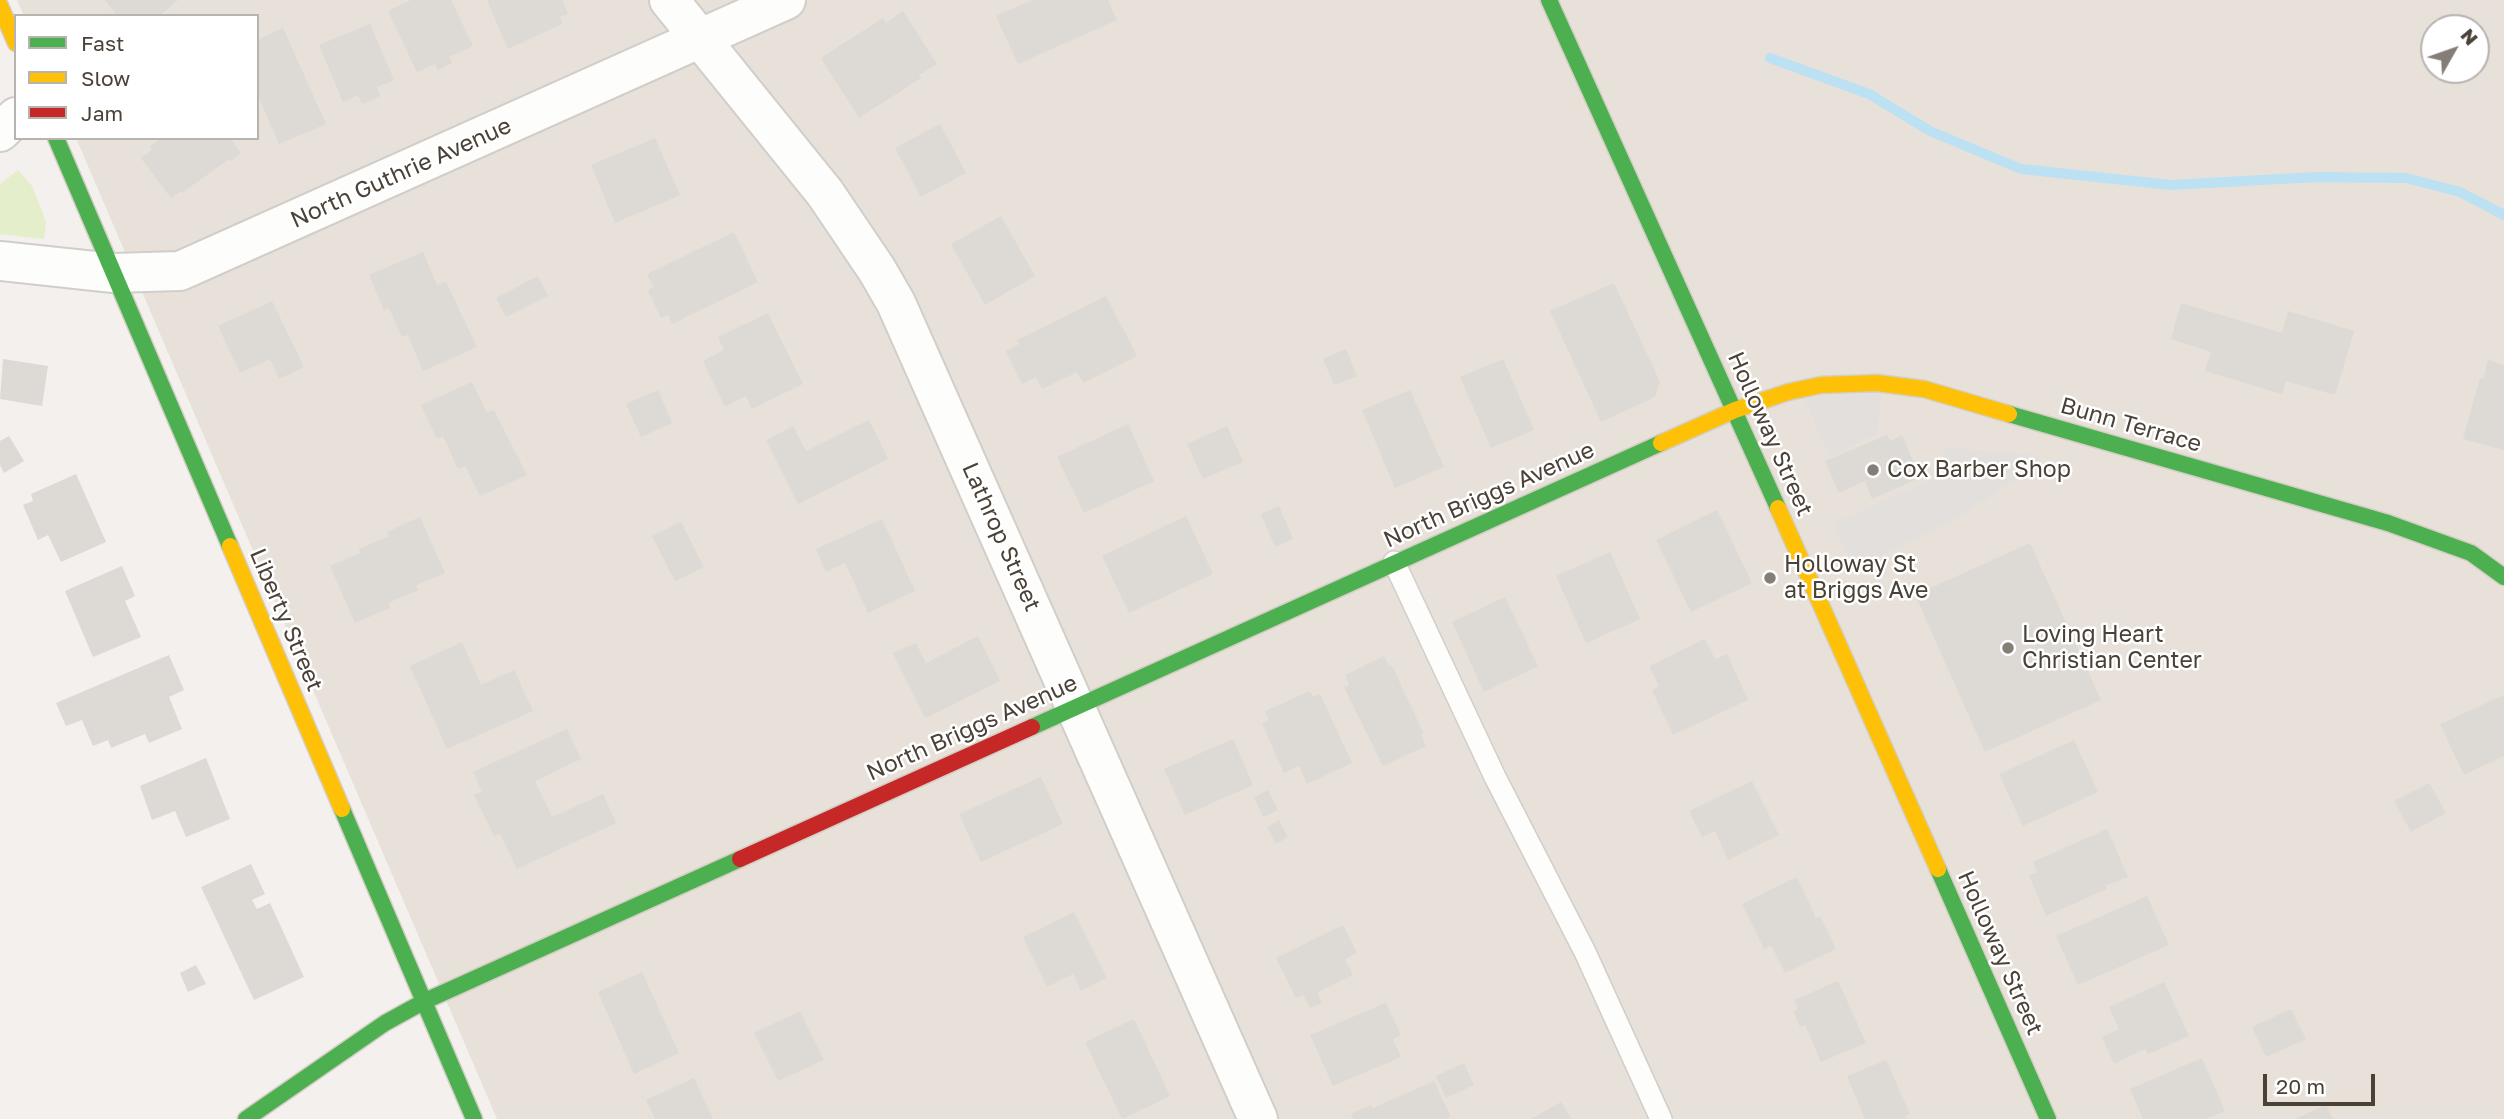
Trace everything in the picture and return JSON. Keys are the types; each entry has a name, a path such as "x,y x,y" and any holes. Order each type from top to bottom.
{"street":[{"name":"Lathrop Street","path":"669,0 825,193 896,303 1258,1119"},
{"name":"North Guthrie Avenue","path":"0,261 113,273 161,274 180,271 786,0"},
{"name":"Holloway Street","path":"1549,0 1735,410 2048,1119"},
{"path":"0,6 14,38"},
{"path":"0,132 14,119"},
{"name":"Liberty Street","path":"57,140 474,1119"},
{"name":"Bunn Terrace","path":"1735,410 1788,392 1821,385 1877,383 1924,389 2388,523 2471,554 2504,577"},
{"name":"North Briggs Avenue","path":"246,1119 385,1023 425,1001 1075,705 1735,410"}],"lane":[{"path":"1395,562 1495,777 1586,952 1661,1119"}],"shaded area":[{"path":"17,0 2504,0 2504,1119 497,1119 77,140 259,140 259,14 23,14"},
{"path":"1882,388 1877,434 1830,457 1805,399"},
{"path":"1947,447 2039,456 2033,467 1957,518 1855,568 1833,523 1933,479"}],"green space":[{"path":"18,170 32,186 44,216 44,239 0,234 0,184"}],"building":[{"path":"105,0 178,0 161,14 116,14"},
{"path":"411,0 451,0 473,46 449,57 452,63 438,70 435,64 417,72 388,11"},
{"path":"487,0 562,0 568,14 560,17 562,24 508,49"},
{"path":"1032,0 1108,0 1117,20 1018,64 996,16"},
{"path":"903,11 937,64 919,75 921,78 859,118 821,58 883,18 886,23"},
{"path":"370,24 394,80 377,87 380,96 362,104 358,95 343,102 319,45"},
{"path":"283,28 326,124 279,144 259,99 259,39"},
{"path":"940,124 966,173 921,197 895,148"},
{"path":"655,138 680,195 615,223 591,165"},
{"path":"159,140 231,140 241,153 171,198 141,158 152,150 150,147"},
{"path":"1001,216 1035,276 985,305 951,244"},
{"path":"734,232 758,282 672,324 668,315 661,318 648,290 654,287 647,274"},
{"path":"423,252 437,285 446,282 477,347 423,371 408,335 402,337 389,308 384,310 369,275"},
{"path":"538,276 548,296 506,317 496,298"},
{"path":"1614,283 1660,382 1655,397 1601,422 1550,311"},
{"path":"1106,296 1137,356 1083,383 1077,372 1042,389 1036,377 1022,384 1006,351 1019,344 1017,340"},
{"path":"272,301 304,367 279,379 270,359 240,373 218,326"},
{"path":"2181,303 2282,333 2288,311 2354,331 2335,395 2286,381 2282,394 2205,371 2211,352 2171,339"},
{"path":"768,313 803,384 752,409 746,396 725,407 703,361 724,350 718,337"},
{"path":"1346,349 1357,376 1334,385 1323,359"},
{"path":"3,359 48,366 42,406 0,399"},
{"path":"1503,359 1534,430 1491,448 1460,377"},
{"path":"2488,360 2504,365 2504,450 2463,439 2480,378 2483,379"},
{"path":"472,382 487,413 494,410 527,475 480,496 465,466 458,469 443,436 437,439 421,405"},
{"path":"658,390 672,423 641,437 626,404"},
{"path":"1410,390 1444,467 1395,488 1362,410"},
{"path":"869,420 888,459 798,504 766,440 793,426 806,451"},
{"path":"1128,424 1154,481 1084,513 1057,457"},
{"path":"1227,426 1243,462 1203,479 1187,444"},
{"name":"Cox Barber Shop","path":"1887,435 1890,441 1902,435 1920,478 1872,499 1865,481 1839,493 1825,461"},
{"path":"9,436 24,461 4,473 0,465 0,441"},
{"path":"76,474 106,542 61,562 48,535 38,540 23,505 33,501 31,494"},
{"path":"1279,506 1293,539 1275,547 1261,514"},
{"path":"1717,510 1752,583 1691,612 1656,540"},
{"path":"1186,516 1213,574 1129,613 1102,556"},
{"path":"420,517 445,573 416,585 418,590 388,603 390,608 355,623 330,566 360,553 359,549 389,536 387,532"},
{"path":"882,519 915,591 868,613 845,563 826,572 816,549"},
{"path":"681,522 704,567 675,581 652,536"},
{"name":"Loving Heart Christian Center","path":"2030,543 2101,700 1985,752 1915,595"},
{"path":"1610,552 1640,619 1586,643 1556,576"},
{"path":"122,566 135,596 125,601 141,637 93,657 65,591"},
{"path":"1505,597 1538,666 1484,692 1452,622"},
{"path":"978,636 1000,681 925,718 893,653 916,643 926,663"},
{"path":"1705,639 1715,659 1727,654 1748,700 1673,735 1652,690 1659,686 1649,666"},
{"path":"462,642 481,685 514,670 533,711 447,749 410,666"},
{"path":"169,655 184,690 169,697 182,729 149,743 145,734 111,748 108,740 93,746 82,720 66,726 56,703"},
{"path":"1384,656 1389,666 1391,664 1424,734 1421,735 1426,746 1383,766 1344,687 1349,685 1345,675"},
{"path":"1310,691 1313,697 1320,694 1352,763 1307,784 1299,766 1284,773 1262,724 1269,720 1265,711"},
{"path":"2504,695 2504,756 2464,775 2440,724"},
{"path":"567,729 581,759 535,781 552,817 603,794 616,823 517,869 500,834 494,836 474,795 482,792 473,772"},
{"path":"1233,739 1253,785 1185,815 1164,769"},
{"path":"2074,740 2098,792 2023,826 1999,774"},
{"path":"206,758 230,819 186,837 175,811 152,820 140,786"},
{"path":"1041,777 1063,824 981,862 959,814"},
{"path":"1752,781 1779,835 1728,860 1715,831 1702,837 1689,811"},
{"path":"2429,783 2446,813 2411,832 2394,801"},
{"path":"1268,790 1278,810 1263,817 1254,797"},
{"path":"1279,820 1288,837 1276,844 1267,827"},
{"path":"2107,829 2128,877 2046,916 2029,875 2037,872 2033,862"},
{"path":"251,864 265,894 252,900 257,909 270,903 304,977 254,1000 201,887"},
{"path":"1797,877 1816,918 1820,916 1836,949 1785,973 1771,945 1764,949 1742,904"},
{"path":"2147,896 2169,945 2078,985 2056,936"},
{"path":"1074,912 1107,978 1081,991 1073,974 1047,987 1023,937"},
{"path":"1343,925 1357,953 1345,959 1353,975 1317,993 1322,1003 1310,1008 1303,995 1296,998 1276,958"},
{"path":"196,965 206,984 188,992 180,973"},
{"path":"642,972 679,1053 634,1074 598,992"},
{"path":"1838,981 1866,1043 1821,1062 1805,1025 1800,1027 1793,1011 1798,1009 1794,1000"},
{"path":"2164,982 2189,1036 2148,1054 2145,1049 2114,1064 2102,1037 2119,1029 2109,1007"},
{"path":"1386,1003 1401,1035 1393,1039 1401,1057 1333,1086 1310,1035"},
{"path":"2291,1009 2306,1039 2266,1057 2252,1027"},
{"path":"800,1011 824,1060 778,1081 754,1033"},
{"path":"1134,1019 1170,1096 1122,1119 1085,1042"},
{"path":"2202,1058 2225,1111 2206,1119 2143,1119 2130,1089"},
{"path":"1886,1060 1910,1114 1905,1116 1906,1119 1865,1119 1847,1076"},
{"path":"1464,1063 1474,1085 1446,1098 1436,1076"},
{"path":"694,1078 713,1119 655,1119 646,1100"},
{"path":"1434,1081 1451,1117 1447,1119 1353,1119 1351,1114 1371,1105 1373,1108"},
{"path":"1561,1102 1571,1119 1531,1119"},
{"path":"2326,1105 2333,1119 2295,1119"}],"waterway":[{"path":"1770,58 1869,94 1930,131 2021,169 2171,185 2316,177 2406,178 2460,192 2504,215"}],"traffic: fast":[{"path":"1549,0 1778,508"},
{"path":"57,140 230,546"},
{"path":"2009,414 2388,523 2471,553 2504,577"},
{"path":"1032,727 1661,443"},
{"path":"342,809 474,1119"},
{"path":"246,1119 385,1023 425,1001 740,859"},
{"path":"1938,869 2048,1119"}],"traffic: slow":[{"path":"0,6 14,38"},
{"path":"1661,443 1735,410 1788,392 1821,385 1877,383 1924,389 2009,414"},
{"path":"1778,508 1938,869"},
{"path":"230,546 342,809"}],"traffic: jam":[{"path":"740,859 1032,727"}],"place":[{"name":"Cox Barber Shop","path":"1873,470"},
{"name":"Holloway St at Briggs Ave","path":"1770,578"},
{"name":"Loving Heart Christian Center","path":"2008,648"}]}
